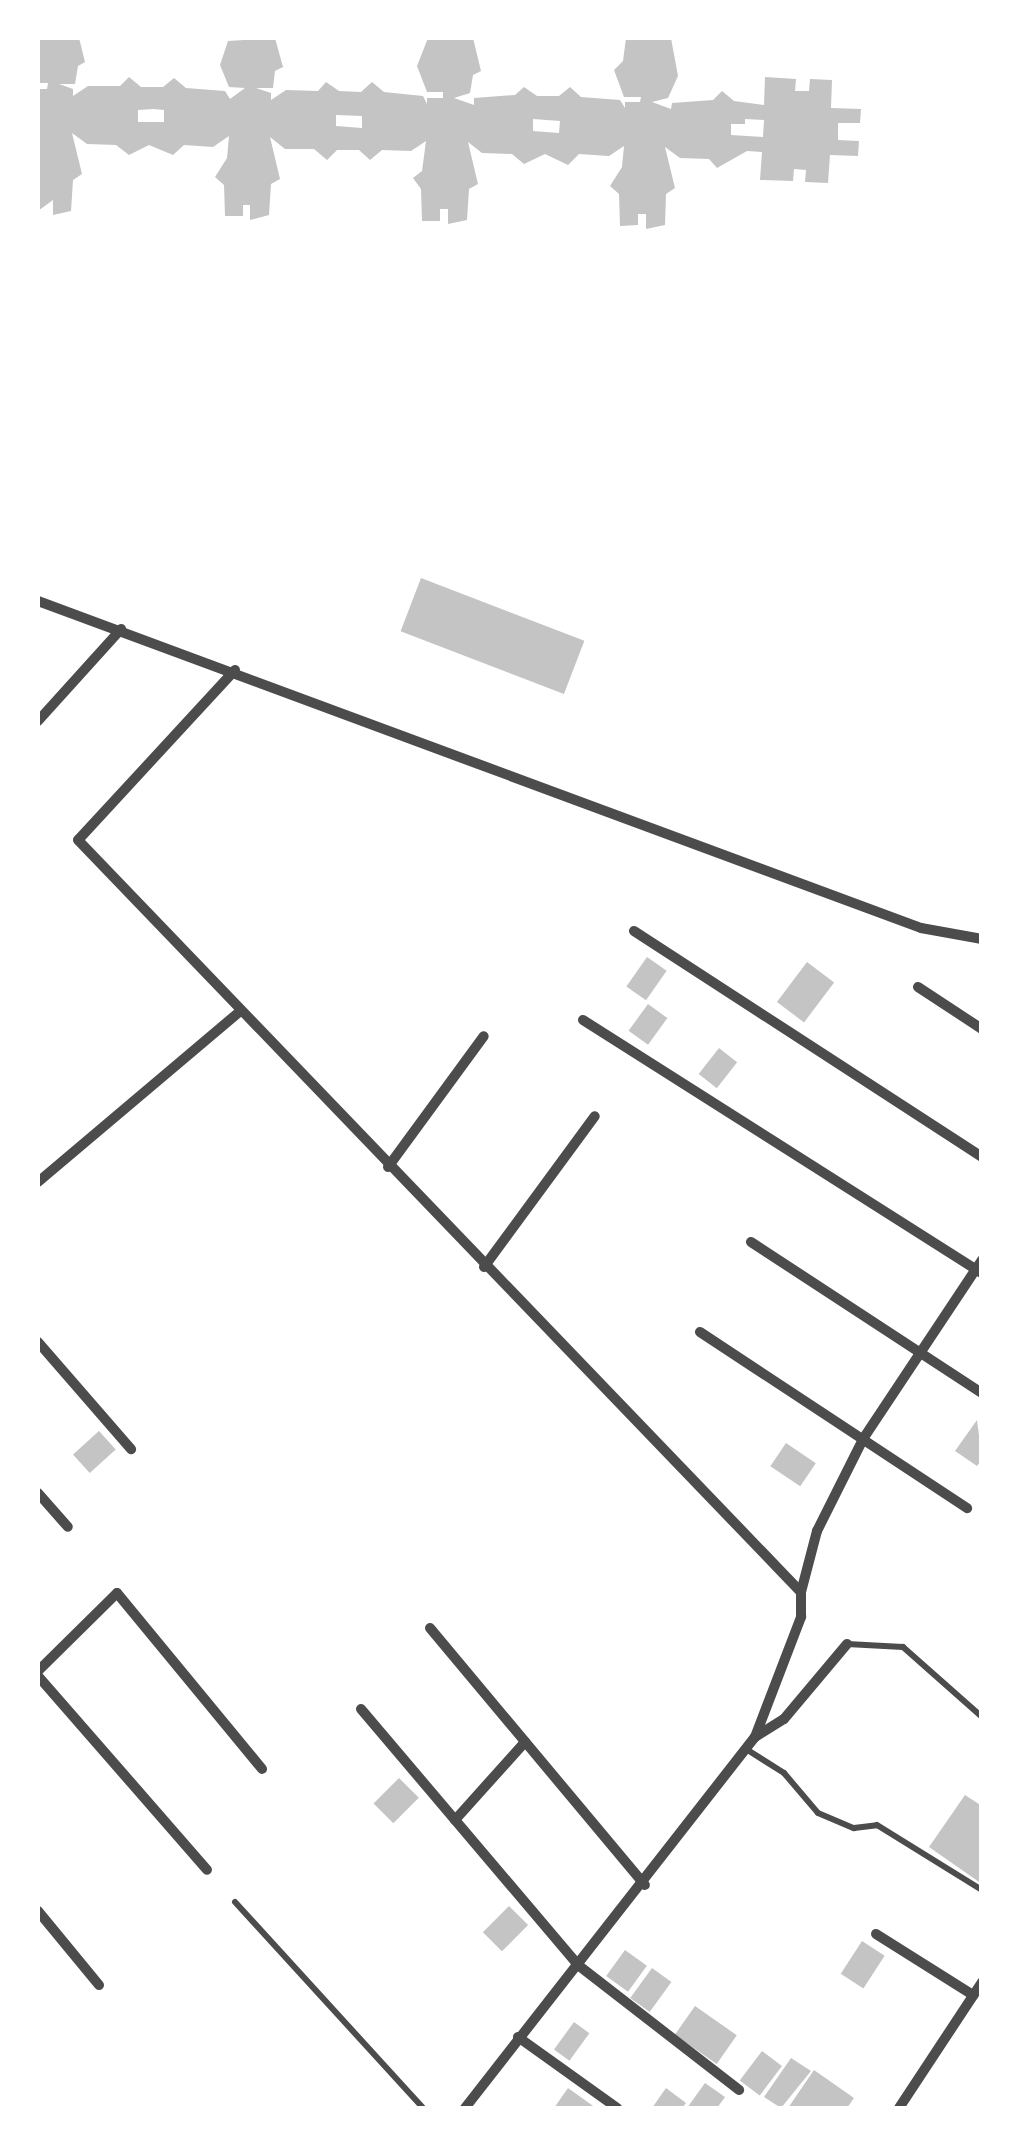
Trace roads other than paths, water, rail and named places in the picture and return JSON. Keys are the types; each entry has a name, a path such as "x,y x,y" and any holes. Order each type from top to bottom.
{"street":[{"path":"38,601 235,670 921,928 982,939"},
{"path":"38,722 121,629"},
{"path":"235,670 78,840 388,1168 800,1592"},
{"path":"634,932 982,1158"},
{"path":"918,987 982,1029"},
{"path":"38,1182 240,1011"},
{"path":"465,2108 518,2037 645,1886 754,1737 797,1630 800,1592 817,1531 863,1439 979,1267 583,1020"},
{"path":"388,1168 484,1036"},
{"path":"484,1267 595,1116"},
{"path":"751,1242 982,1394"},
{"path":"700,1332 967,1508"},
{"path":"38,1342 131,1449"},
{"path":"38,1493 68,1527"},
{"path":"207,1870 38,1674 117,1593 262,1769"},
{"path":"430,1628 645,1886"},
{"path":"754,1737 784,1719 847,1644"},
{"path":"361,1709 578,1965 739,2090"},
{"path":"455,1820 525,1742"},
{"path":"38,1911 99,1985"},
{"path":"876,1934 973,1995"},
{"path":"899,2108 982,1982"},
{"path":"518,2037 617,2108"}],"lane":[{"path":"847,1644 903,1647 982,1716"},
{"path":"746,1748 784,1773 818,1813 854,1828 877,1825 982,1890"},
{"path":"235,1902 423,2108"}]}
